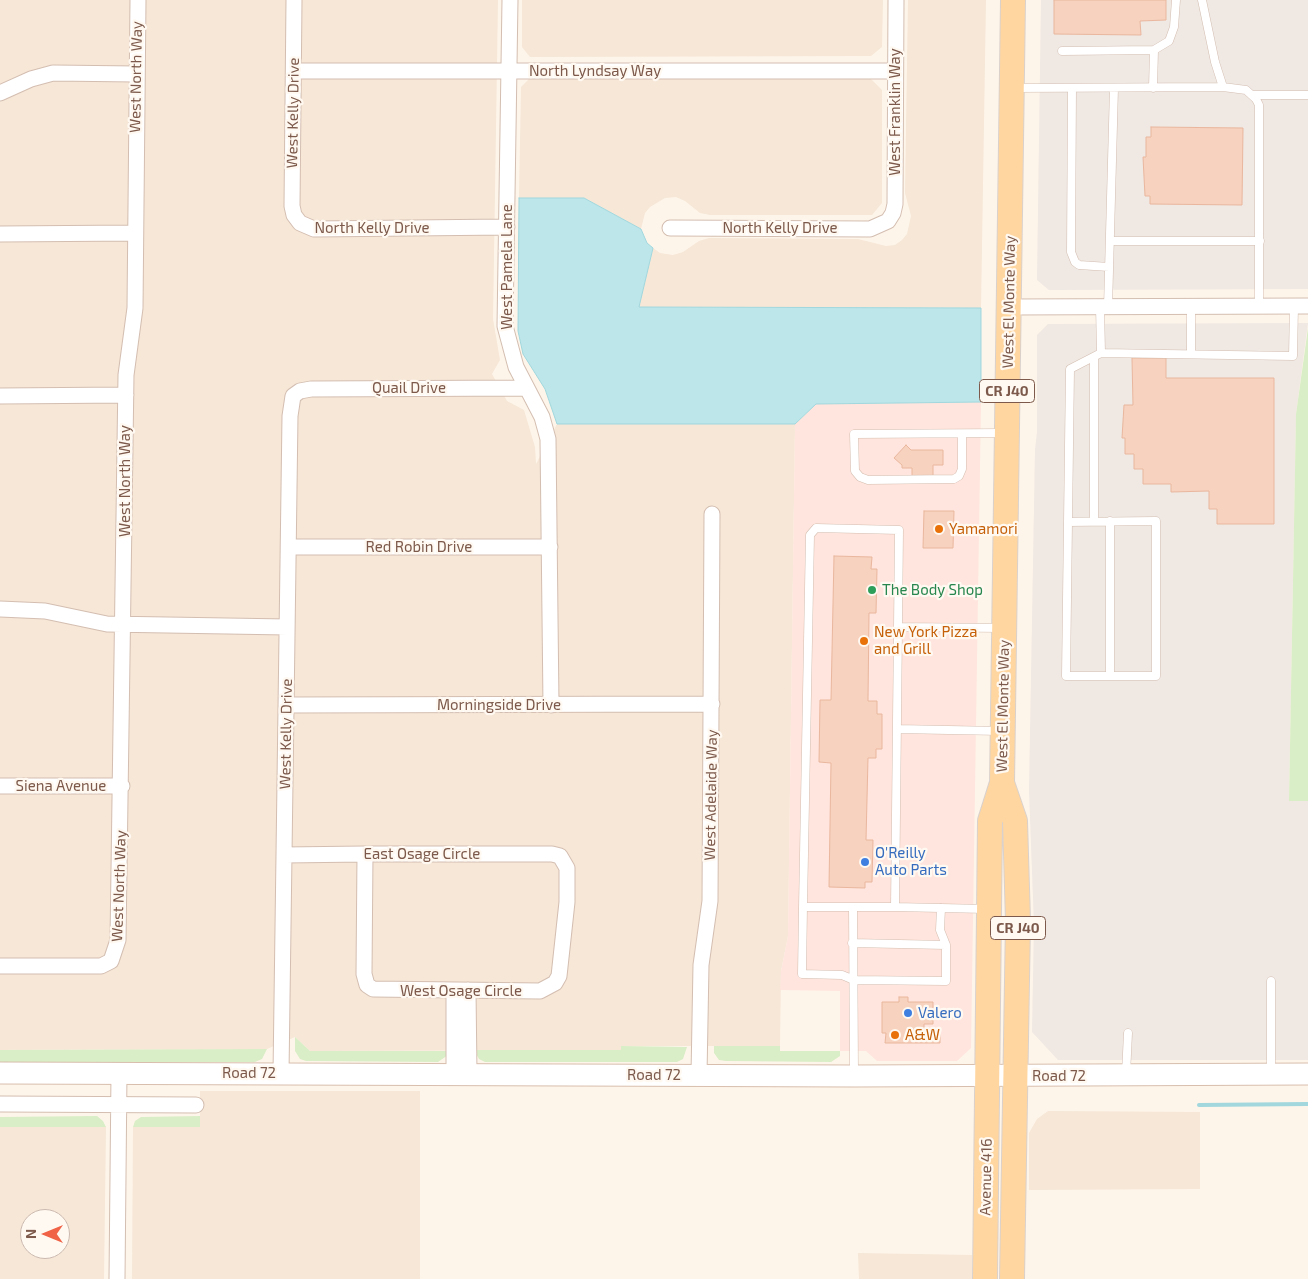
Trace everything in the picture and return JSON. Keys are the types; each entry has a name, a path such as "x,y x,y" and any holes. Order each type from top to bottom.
{"main road":[{"name":"West El Monte Way","path":"987,1076 990,821 1002,783 1013,0"},
{"name":"West El Monte Way","path":"1002,783 1014,821 1018,921 1016,1076"},
{"name":"Avenue 416","path":"984,1279 987,1076"},
{"name":"Avenue 416","path":"1012,1279 1016,1076"}],"street":[{"name":"West North Way","path":"0,966 101,966 111,961 118,940 122,786 126,395 128,358 135,308 138,0"},
{"name":"West Kelly Drive","path":"294,0 295,70 292,206 294,215 300,223"},
{"name":"West Pamela Lane","path":"510,0 505,326 516,367 542,417 548,439 551,706"},
{"name":"West Franklin Way","path":"888,221 893,214 895,204 896,0"},
{"name":"North Lyndsay Way","path":"295,70 896,70"},
{"path":"0,93 22,82 53,73 136,74"},
{"name":"North Kelly Drive","path":"670,228 870,229 888,221"},
{"name":"North Kelly Drive","path":"300,223 314,230 506,227"},
{"path":"0,234 135,233"},
{"path":"1008,307 1301,306"},
{"name":"Quail Drive","path":"293,396 300,391 311,389 527,388"},
{"path":"0,396 126,395"},
{"name":"West Kelly Drive","path":"281,1073 286,626 290,405 293,396"},
{"name":"West Adelaide Way","path":"699,1076 701,966 710,901 712,514"},
{"name":"Red Robin Drive","path":"288,547 550,547"},
{"path":"0,609 26,609 91,622 124,624 286,626"},
{"name":"Morningside Drive","path":"286,706 712,704"},
{"name":"Siena Avenue","path":"0,786 122,786"},
{"name":"West Osage Circle","path":"365,854 364,974 367,985 379,991 540,991 555,984"},
{"name":"East Osage Circle","path":"284,855 560,856 568,868 567,902 559,976 555,984"},
{"path":"461,990 461,1074"},
{"name":"Road 72","path":"0,1073 699,1076 1308,1074"},
{"path":"117,1279 119,1073"},
{"path":"0,1104 196,1105"}],"lane":[{"path":"1062,51 1154,50 1169,41 1174,27 1176,0"},
{"path":"1202,0 1215,62 1223,87"},
{"path":"1153,88 1154,50"},
{"path":"1012,88 1223,87 1246,90 1252,95 1259,105 1260,114 1259,306"},
{"path":"1072,88 1071,252 1075,262 1080,265 1110,267"},
{"path":"1094,521 1098,355 1110,267 1114,88"},
{"path":"1252,95 1308,95"},
{"path":"1111,240 1260,241"},
{"path":"1068,522 1156,521 1156,676 1066,676 1068,522 1070,369 1098,355 1191,353 1200,356 1293,356 1301,306"},
{"path":"1191,307 1191,353"},
{"path":"962,434 962,469 959,476 954,479 868,480 860,477 855,471 854,434 1007,433"},
{"path":"1110,521 1110,676"},
{"path":"895,907 899,530 816,528 810,536 802,974 842,975 854,980 946,981 946,945 940,930 940,908"},
{"path":"898,627 1004,628"},
{"path":"897,729 1003,731"},
{"path":"803,907 988,909"},
{"path":"853,907 854,1076"},
{"path":"852,943 946,945"},
{"path":"1270,981 1271,1074"},
{"path":"1126,1076 1128,1033"}],"shaded area":[{"path":"0,0 498,0 493,319 500,360 492,374 507,401 524,410 535,447 536,464 557,424 795,424 788,936 781,971 780,1046 621,1046 621,1050 310,1051 295,1037 267,1049 0,1050"},
{"path":"522,0 883,0 882,47 871,56 530,57 522,47"},
{"path":"908,0 986,0 981,308 638,307 653,248 660,253 673,255 683,252 699,241 709,238 858,239 886,246 895,245 902,240 907,234 911,216 905,193"},
{"path":"1041,0 1308,0 1308,289 1049,290 1037,280"},
{"path":"529,79 871,79 882,90 882,203 872,215 710,215 700,213 685,201 676,197 665,198 650,207 645,213 641,229 584,198 519,198 521,87"},
{"path":"1308,323 1296,414 1289,801 1308,801 1308,1060 1058,1060 1032,1032 1034,925 1029,791 1035,450 1037,432 1037,335 1048,324"},
{"path":"981,402 971,1048 957,1061 877,1061 866,1051 840,1051 840,991 780,990 781,971 788,936 795,424 816,404"},
{"path":"200,1091 420,1091 420,1279 132,1279 133,1127 200,1127"},
{"path":"1048,1111 1200,1112 1200,1189 1029,1190 1029,1133 1037,1119"},
{"path":"0,1127 106,1127 104,1279 0,1279"},
{"path":"858,1253 972,1255 972,1279 859,1279"}],"green space":[{"path":"1308,328 1308,801 1289,801 1296,414"},
{"path":"295,1037 310,1051 449,1051 448,1055 438,1062 306,1061 300,1059 295,1051"},
{"path":"621,1046 687,1047 683,1059 677,1062 485,1062 479,1059 474,1050 621,1050"},
{"path":"714,1046 780,1046 780,1051 840,1051 840,1056 831,1062 726,1061 719,1060 714,1053"},
{"path":"267,1049 262,1059 255,1062 0,1062 0,1050"},
{"path":"97,1116 106,1127 0,1127 0,1117"},
{"path":"200,1116 200,1127 133,1127 135,1121 141,1117"}],"water":[{"path":"519,198 584,198 641,229 647,243 653,248 639,307 981,308 981,402 816,404 795,424 557,424 545,389 523,354 518,331"}],"building":[{"path":"1054,0 1166,0 1166,20 1140,21 1141,35 1054,34"},
{"path":"1151,127 1243,128 1242,205 1150,204 1150,196 1145,196 1143,157 1146,157 1146,137 1151,137"},
{"path":"1132,358 1166,358 1166,378 1274,378 1274,524 1217,524 1217,509 1209,509 1209,491 1171,492 1171,484 1143,484 1143,469 1134,469 1134,454 1125,454 1125,438 1122,438 1124,405 1133,405"},
{"path":"906,445 911,450 943,450 943,465 933,465 933,482 912,482 912,468 902,468 902,465 894,458"},
{"name":"Yamamori","path":"924,511 954,511 953,548 923,548"},
{"path":"834,556 872,557 871,569 877,569 876,613 869,613 868,701 877,701 877,714 882,714 882,749 876,749 876,758 868,758 866,840 873,840 872,882 865,882 865,888 829,887 831,763 819,762 820,700 831,700"},
{"name":"Valero","path":"899,997 908,997 908,1002 933,1002 933,1024 924,1024 924,1033 940,1033 940,1043 885,1043 886,1033 882,1033 882,1002 899,1002"}],"waterway":[{"path":"1199,1105 1308,1104"}],"place":[{"name":"Yamamori","path":"939,529"},
{"name":"The Body Shop","path":"872,590"},
{"name":"New York Pizza and Grill","path":"864,641"},
{"name":"O'Reilly Auto Parts","path":"865,862"},
{"name":"Valero","path":"908,1013"},
{"name":"A&W","path":"895,1035"}]}
